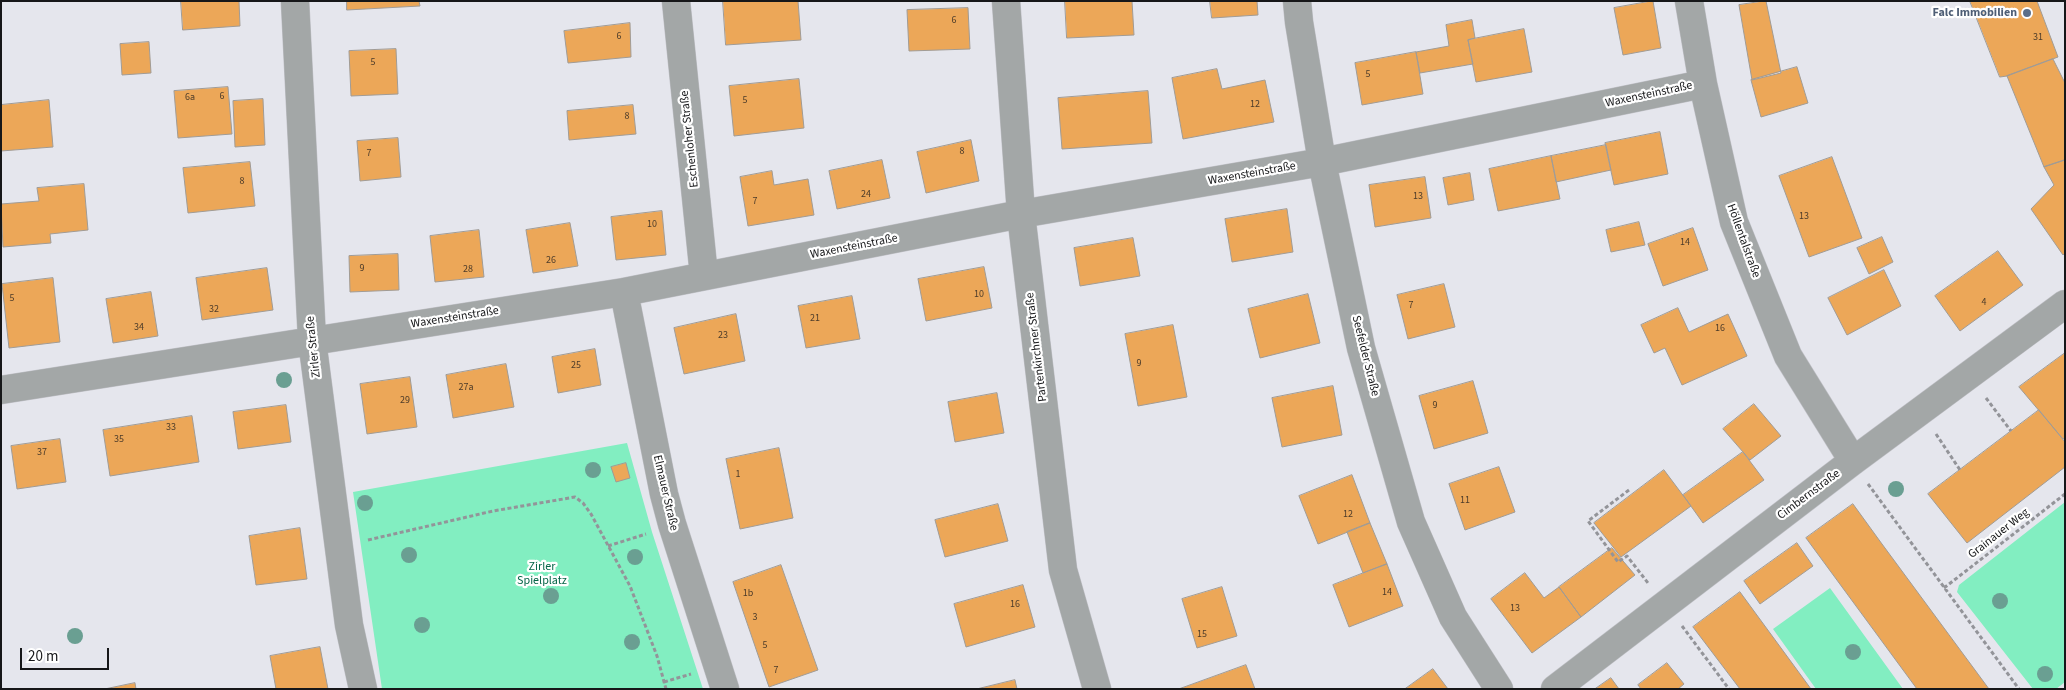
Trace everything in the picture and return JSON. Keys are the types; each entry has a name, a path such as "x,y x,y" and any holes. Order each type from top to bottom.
{"street":[{"name":"Zirler Straße","path":"294,1 312,340 349,625 363,689"},
{"name":"Eschenloher Straße","path":"676,1 704,276"},
{"name":"Partenkirchner Straße","path":"1006,1 1021,214 1063,570 1097,689"},
{"name":"Seefelder Straße","path":"1297,1 1322,162 1361,348 1412,522 1453,617 1499,689"},
{"name":"Höllentalstraße","path":"1689,1 1703,84 1734,222 1788,356 1853,461"},
{"name":"Waxensteinstraße","path":"1,390 624,292 1021,214 1322,162 1703,84"},
{"name":"Elmauer Straße","path":"624,292 664,494 726,689"},
{"name":"Cimbernstraße","path":"1555,689 1853,461 2065,304"}],"path":[{"path":"1969,375 2011,431"},
{"path":"1920,411 1960,470"},
{"path":"1853,461 2019,689"},
{"path":"1629,490 1588,521 1618,562 1627,556 1729,689"},
{"name":"Grainauer Weg","path":"1944,588 2065,494"},
{"path":"339,547 493,511 575,497 583,503 591,514 630,586 657,656 666,689"},
{"path":"608,546 672,524"}],"green space":[{"name":"Zirler Spielplatz","path":"627,443 652,532 703,689 382,689 353,492"},
{"path":"2065,502 2065,682 2056,689 2033,689 1957,592 1959,585"},
{"path":"1830,588 1903,689 1816,689 1773,629"}],"building":[{"path":"181,1 239,1 240,26 183,30"},
{"path":"347,1 419,1 420,6 347,10"},
{"path":"723,1 798,1 801,40 726,45"},
{"path":"1065,1 1132,1 1134,35 1067,38"},
{"path":"1210,1 1257,1 1258,15 1212,18"},
{"path":"1653,1 1661,48 1623,55 1614,8"},
{"path":"1766,1 1781,73 1752,80 1739,5"},
{"path":"1970,1 2037,1 2058,57 2000,77"},
{"path":"968,8 970,49 909,51 907,10"},
{"path":"1472,20 1475,38 1468,40 1473,64 1420,73 1416,52 1449,46 1446,25"},
{"path":"630,23 631,57 568,63 564,31"},
{"path":"1524,29 1532,72 1476,82 1468,40"},
{"path":"149,42 151,73 122,75 120,44"},
{"path":"396,49 398,94 351,96 349,51"},
{"path":"1416,52 1423,94 1362,105 1355,63"},
{"path":"2053,59 2065,83 2065,160 2044,167 2007,76"},
{"path":"1797,67 1808,103 1761,117 1751,80"},
{"path":"1217,69 1222,89 1265,80 1274,122 1183,139 1172,78"},
{"path":"799,79 804,128 734,136 729,86"},
{"path":"228,87 232,134 178,138 174,91"},
{"path":"1148,91 1152,143 1062,149 1058,98"},
{"path":"263,99 265,145 235,147 233,101"},
{"path":"49,100 53,147 1,151 1,105"},
{"path":"633,105 636,134 569,140 567,111"},
{"path":"1660,132 1668,174 1614,185 1605,143"},
{"path":"398,138 401,177 360,181 357,141"},
{"path":"971,140 979,181 926,193 917,152"},
{"path":"1606,145 1611,170 1556,182 1551,156"},
{"path":"1551,156 1560,199 1498,211 1489,169"},
{"path":"1832,157 1862,238 1809,257 1779,176"},
{"path":"882,160 890,198 837,209 829,171"},
{"path":"2065,160 2065,253 2063,255 2031,209 2054,185 2044,167"},
{"path":"250,162 255,206 188,213 183,168"},
{"path":"772,171 774,185 808,179 814,215 748,226 740,177"},
{"path":"1470,173 1474,200 1448,205 1443,178"},
{"path":"1425,177 1431,218 1375,227 1369,185"},
{"path":"84,184 88,230 50,234 51,243 3,247 1,204 39,201 37,188"},
{"path":"1287,209 1293,252 1232,262 1225,219"},
{"path":"662,211 666,255 616,260 611,217"},
{"path":"1639,222 1645,245 1611,252 1606,230"},
{"path":"570,223 578,266 533,273 526,230"},
{"path":"1693,228 1708,270 1663,286 1648,244"},
{"path":"479,230 484,277 435,282 430,236"},
{"path":"1882,237 1893,262 1869,274 1857,248"},
{"path":"1133,238 1140,276 1080,286 1074,248"},
{"path":"1998,251 2023,285 1960,331 1935,296"},
{"path":"398,254 399,290 350,292 349,256"},
{"path":"984,267 992,308 926,321 918,279"},
{"path":"267,268 273,310 202,320 196,278"},
{"path":"1884,270 1901,306 1847,335 1828,298"},
{"path":"53,278 60,342 9,348 2,284"},
{"path":"1444,284 1455,327 1408,339 1397,295"},
{"path":"151,292 158,336 113,343 106,299"},
{"path":"1308,294 1320,343 1260,358 1248,309"},
{"path":"852,296 860,339 806,348 798,306"},
{"path":"1678,308 1689,332 1728,314 1747,356 1682,385 1665,348 1654,353 1641,325"},
{"path":"736,314 745,361 684,374 674,328"},
{"path":"1173,325 1187,397 1138,406 1125,334"},
{"path":"595,349 601,385 558,393 552,357"},
{"path":"2065,353 2065,438 2063,439 2019,387"},
{"path":"506,364 514,407 453,418 446,375"},
{"path":"410,377 417,427 367,434 360,384"},
{"path":"1473,381 1488,433 1434,449 1419,396"},
{"path":"1333,386 1342,435 1282,447 1272,398"},
{"path":"997,393 1004,433 955,442 948,402"},
{"path":"1754,404 1781,436 1750,460 1723,429"},
{"path":"286,405 291,442 238,449 233,412"},
{"path":"2039,410 2065,442 2065,467 1967,543 1928,494"},
{"path":"192,416 199,462 110,476 103,430"},
{"path":"60,439 66,482 17,489 11,446"},
{"path":"779,448 793,518 740,529 726,459"},
{"path":"1743,452 1764,480 1703,523 1683,495"},
{"path":"626,463 630,478 616,482 611,467"},
{"path":"1499,467 1515,512 1465,530 1449,484"},
{"path":"1664,470 1691,506 1621,557 1594,523"},
{"path":"1352,475 1370,523 1318,544 1299,496"},
{"path":"998,504 1008,541 945,557 935,520"},
{"path":"1853,504 1989,689 1917,689 1806,538"},
{"path":"1370,523 1387,564 1363,573 1347,532"},
{"path":"300,528 307,579 256,585 249,536"},
{"path":"1797,543 1813,566 1760,604 1744,581"},
{"path":"1612,548 1635,575 1581,617 1559,587"},
{"path":"1387,564 1403,606 1349,627 1333,585"},
{"path":"781,565 818,670 769,687 733,582"},
{"path":"1525,573 1544,598 1559,587 1581,617 1532,653 1491,599"},
{"path":"1023,585 1035,627 966,647 954,604"},
{"path":"1222,587 1237,636 1197,648 1182,599"},
{"path":"1740,592 1811,689 1740,689 1693,627"},
{"path":"320,647 328,689 276,689 270,656"},
{"path":"1667,663 1684,684 1678,689 1641,689 1638,685"},
{"path":"1246,665 1255,689 1179,689"},
{"path":"1433,669 1448,689 1405,689"},
{"path":"1611,678 1619,689 1595,689"},
{"path":"1015,680 1017,689 977,689"},
{"path":"135,683 136,689 105,689"}],"place":[{"name":"Falc Immobilien","path":"2027,13"}]}
